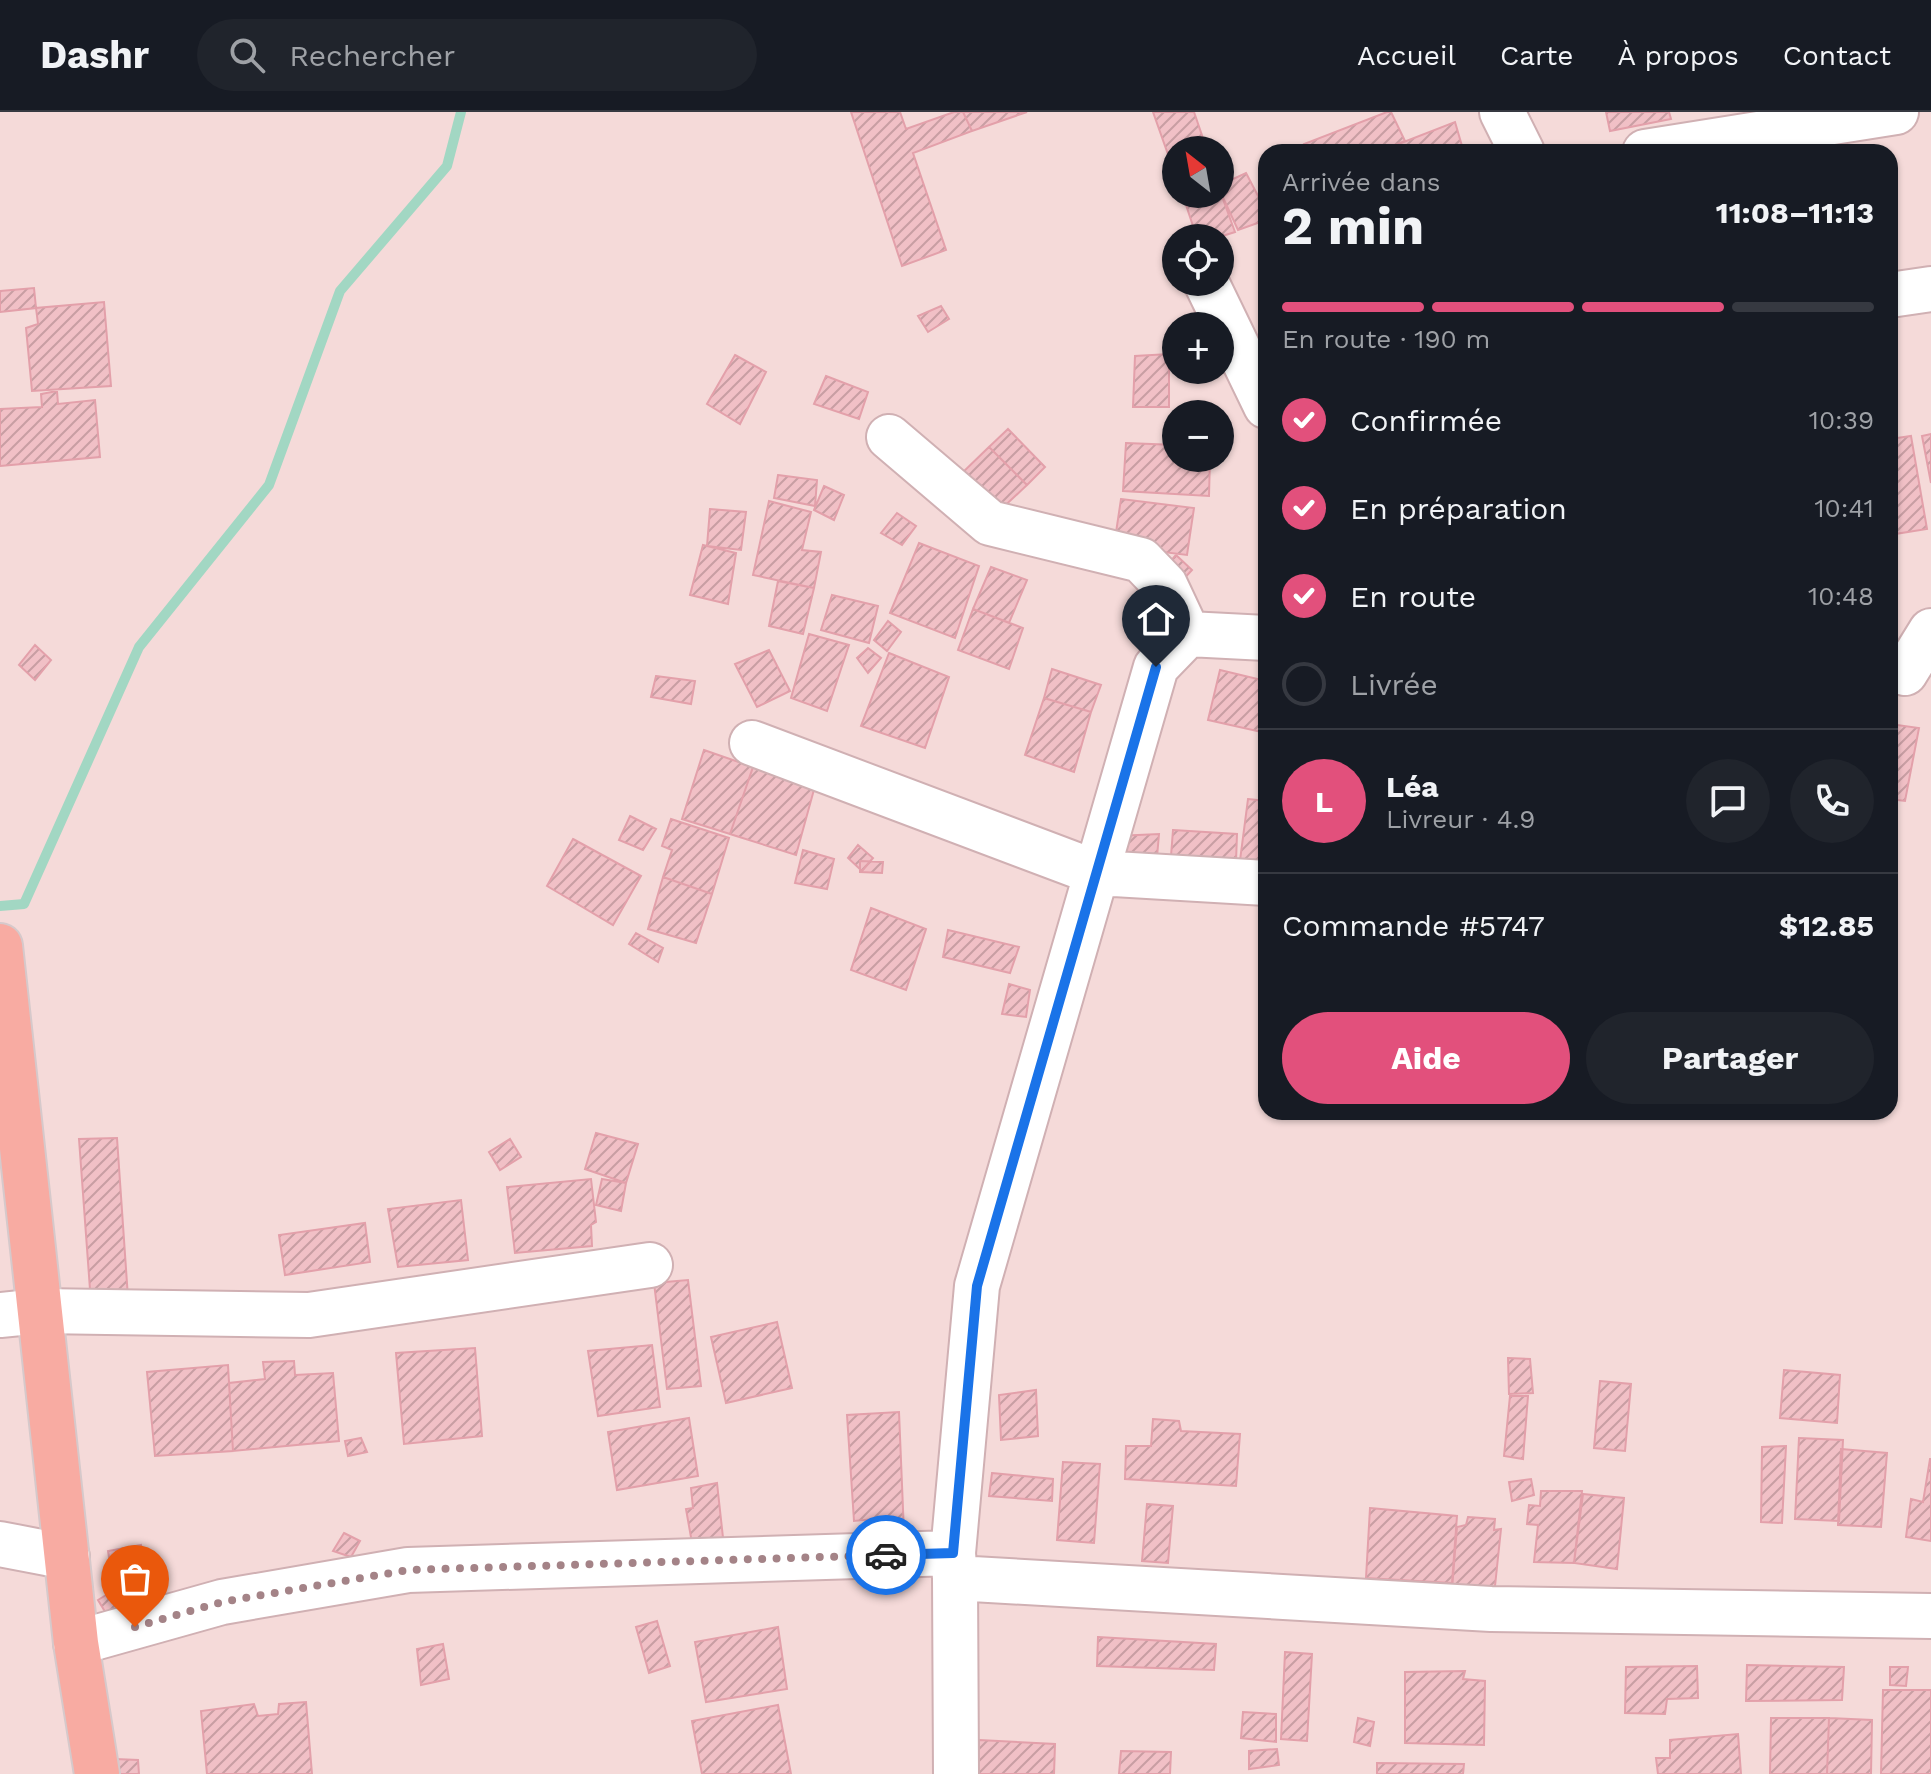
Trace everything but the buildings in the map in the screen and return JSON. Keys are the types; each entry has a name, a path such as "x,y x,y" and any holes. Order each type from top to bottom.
{"main road":[{"path":"1,950 20,1313 67,1557 76,1643 97,1774"}],"street":[{"path":"1502,112 1518,144"},
{"path":"1695,144 1896,112"},
{"path":"1898,294 1931,289"},
{"path":"1213,296 1258,389"},
{"path":"889,437 990,523 1141,560 1165,585 1188,634"},
{"path":"1909,673 1931,631"},
{"path":"956,1774 954,1565 977,1286 1156,667 1188,634 1258,638"},
{"path":"752,743 1097,873 1258,883"},
{"path":"20,1313 309,1315 650,1265"},
{"path":"0,1544 67,1557"},
{"path":"76,1643 222,1602 408,1570 954,1565 1491,1609 1931,1616"}],"shaded area":[{"path":"0,112 1931,112 1931,1774 0,1774"}],"waterway":[{"path":"0,906 24,904 139,647 269,485 340,291 447,166 461,112"}],"way so far":[{"path":"135,1627 222,1602 408,1570 886,1555"}],"route":[{"path":"886,1555 953,1553 977,1286 1156,667"}]}
